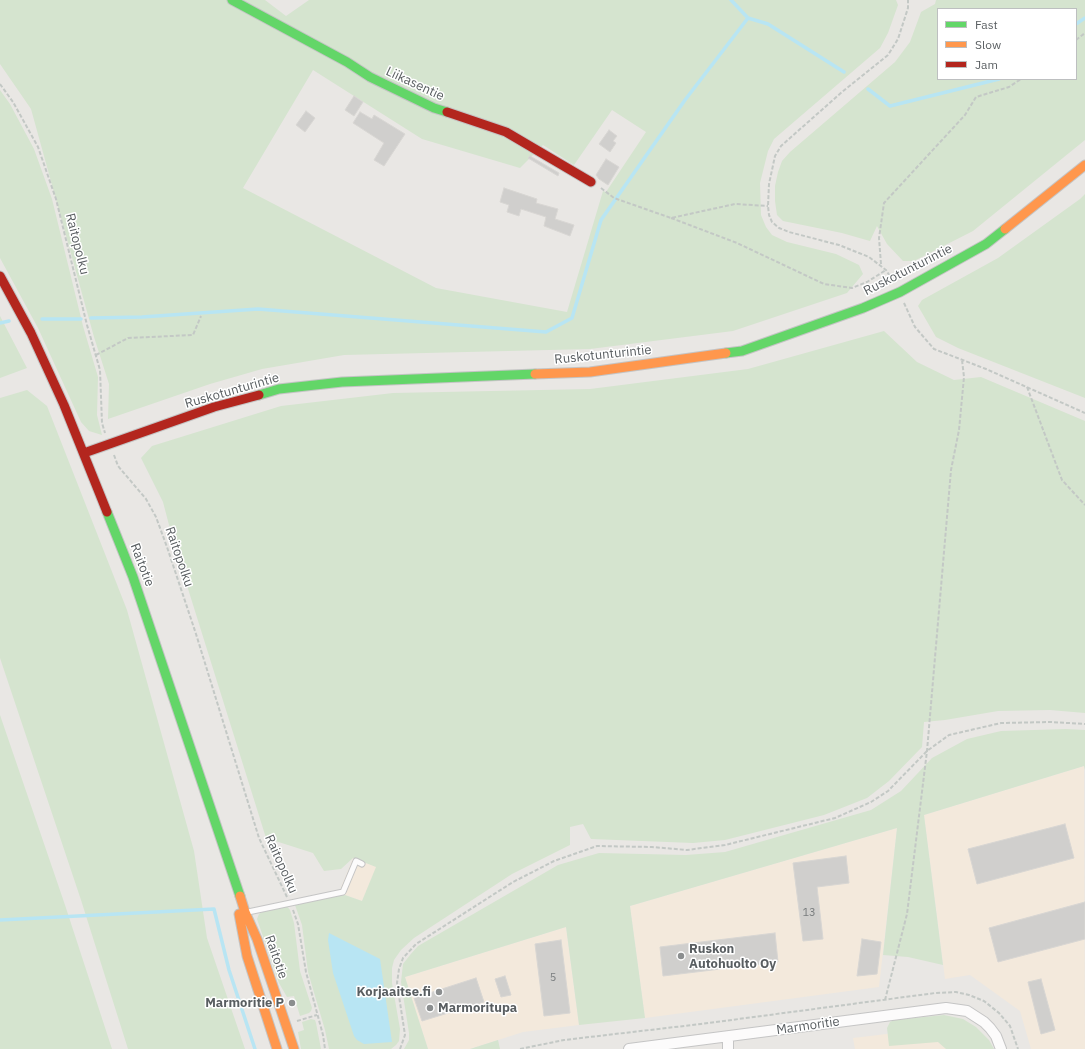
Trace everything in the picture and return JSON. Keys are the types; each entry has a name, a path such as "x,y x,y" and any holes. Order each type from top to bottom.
{"street":[{"name":"Liikasentie","path":"232,0 347,62 370,78 434,108 506,132 591,182"},
{"name":"Ruskotunturintie","path":"84,453 214,407 279,389 342,382 590,372 742,351 863,308 900,292 986,244 1085,165"},
{"name":"Raitotie","path":"0,276 31,332 64,405 133,578 232,873 242,913 247,956 277,1049"},
{"name":"Raitotie","path":"242,913 256,939 294,1049"},
{"name":"Marmoritie","path":"629,1049 946,1008 962,1010 984,1022 996,1036 1001,1049"},
{"path":"728,1037 728,1049"}],"lane":[{"path":"242,913 289,902 343,892 356,861 362,864"}],"path":[{"path":"908,0 908,8 898,39 888,55 842,92 781,146 776,156 769,184 769,215 772,222 779,228 839,245 869,257 881,265 886,270 900,292 915,327 934,349 986,369 1085,413"},
{"path":"1077,39 1085,33"},
{"path":"881,265 880,238 884,202 965,115 976,97 1009,87 1020,80"},
{"name":"Raitopolku","path":"0,84 13,102 38,147 49,175 100,370 102,423 118,466 128,480 146,499 156,518 167,547 196,634 259,838 298,924 306,972 323,1035 325,1049"},
{"path":"591,182 614,198 737,242 824,284 852,288 866,282 886,270"},
{"path":"671,218 735,204 768,206"},
{"path":"96,355 128,338 193,335 201,316"},
{"path":"885,1000 907,914 927,751 951,470 959,430 964,377 962,360"},
{"path":"1027,387 1062,480 1085,505"},
{"path":"400,1049 405,1035 397,983 399,969 403,958 416,944 514,882 554,861 597,846 652,847 687,850 725,846 835,818 871,802 888,790 927,751 949,735 1001,723 1051,722 1085,724"},
{"path":"297,1021 317,1015"}],"shaded area":[{"path":"1084,766 1085,1049 1031,1049 1020,1011 970,975 945,979 924,815"},
{"path":"897,828 879,987 645,1018 630,906"},
{"path":"353,858 377,867 362,901 345,895 341,890"},
{"path":"566,927 579,1025 523,1032 470,1049 428,1049 405,977"},
{"path":"929,1029 959,1049 855,1049 853,1038"}],"green space":[{"path":"0,0 265,0 286,16 309,0 896,0 898,5 888,33 880,48 774,139 768,151 760,183 761,215 766,227 772,235 787,242 836,254 859,265 863,274 847,293 733,331 590,349 344,355 262,369 210,384 108,419 109,384 94,337 31,109 0,64","holes":["313,70 422,139 520,168 543,145 574,165 612,110 646,132 606,192 603,191 567,312 436,288 243,188"]},
{"path":"936,0 1085,0 1085,140 973,231 914,261 903,261 887,244 877,226 870,241 842,233 783,221 777,215 775,201 775,186 782,161 790,152 895,62 910,42 921,12 935,4"},
{"path":"0,90 10,104 34,149 52,199 83,326 98,377 97,415 102,435 89,431 81,422 38,328 0,258"},
{"path":"1085,194 1085,398 958,348 936,337 918,306 922,300 998,258"},
{"path":"0,316 27,368 0,378"},
{"path":"884,331 917,362 954,380 981,377 1085,421 1085,713 1050,710 998,711 924,722 922,747 889,781 867,798 824,815 725,840 693,843 591,839 583,824 570,827 570,845 512,874 414,938 401,950 394,960 392,968 392,983 400,1029 399,1041 396,1045 391,1049 329,1049 308,972 302,925 295,905 345,895 362,901 376,867 353,858 341,869 324,871 313,853 266,838 174,544 163,502 141,458 152,446 281,406 393,393 590,389 748,369"},
{"path":"27,390 47,406 127,610 194,851 207,938 245,1049 128,1049 81,900 0,658 0,398"},
{"path":"0,715 65,905 112,1049 0,1049"},
{"path":"1066,729 1085,730 1085,770 1084,766 924,815 943,965 908,957 883,955 897,828 630,906 645,1018 579,1025 566,927 405,977 428,1049 404,1049 409,1040 409,1033 401,982 403,964 410,955 418,946 558,865 599,853 686,855 725,852 871,810 901,791 932,758 967,739 1001,731"},
{"path":"286,905 290,910 294,923 300,971 312,1008 309,1013 300,1016 294,996 287,997 279,983 257,919 259,914 262,912"},
{"path":"944,1015 963,1019 976,1027 989,1040 994,1049 946,1049 938,1042 889,1046 887,1028 890,1022 894,1020"},
{"path":"311,1019 315,1020 316,1023 321,1049 301,1049 298,1032 304,1030 302,1022"},
{"path":"498,1040 500,1049 470,1049"}],"water":[{"path":"329,933 380,959 392,1042 364,1044 357,1040 354,1036 333,973 328,940"}],"building":[{"path":"354,96 363,102 354,116 345,110"},
{"path":"306,111 315,118 305,132 296,125"},
{"path":"360,112 372,119 374,115 405,134 384,166 374,160 384,143 353,123"},
{"path":"609,130 617,136 613,141 616,143 610,152 599,144"},
{"path":"530,156 559,173 558,176 528,158"},
{"path":"606,159 619,167 608,185 596,175"},
{"path":"504,188 537,199 536,203 558,209 555,219 574,225 570,236 544,226 546,217 521,209 519,216 507,212 509,205 500,202"},
{"path":"1065,824 1074,858 977,884 968,849"},
{"path":"846,856 849,883 817,887 823,939 803,941 793,863"},
{"path":"1085,902 1085,939 998,962 989,928"},
{"path":"775,933 778,962 663,976 660,947"},
{"path":"862,939 881,942 877,974 857,976"},
{"path":"561,940 570,1013 544,1016 535,944"},
{"path":"505,976 511,995 501,997 495,979"},
{"path":"476,978 484,1002 422,1021 414,998"},
{"path":"1041,979 1055,1030 1041,1034 1028,982"}],"waterway":[{"path":"731,0 748,18"},
{"path":"91,318 142,317 258,309 546,332 572,318 601,220 685,100 748,18 768,24 844,72"},
{"path":"1077,23 1085,18"},
{"path":"868,89 890,106 995,80"},
{"path":"42,319 81,319"},
{"path":"0,323 9,321"},
{"path":"0,920 214,909 229,970 255,1049"}],"traffic: fast":[{"path":"232,0 347,62 370,77 434,108 447,112"},
{"path":"726,353 742,351 863,308 900,292 986,244 1005,229"},
{"path":"259,395 279,389 342,382 535,374"},
{"path":"107,512 133,577 240,896"}],"traffic: slow":[{"path":"1005,229 1085,165"},
{"path":"535,374 590,372 726,353"},
{"path":"240,896 245,912 257,939 294,1049"},
{"path":"239,914 247,956 277,1049"}],"traffic: jam":[{"path":"447,112 506,132 591,182"},
{"path":"0,276 31,333 64,405 107,512"},
{"path":"84,453 214,407 259,395"}],"place":[{"name":"Ruskon Autohuolto Oy","path":"681,956"},
{"name":"Korjaaitse.fi","path":"439,992"},
{"name":"Marmoritie P","path":"292,1003"},
{"name":"Marmoritupa","path":"430,1008"}]}
